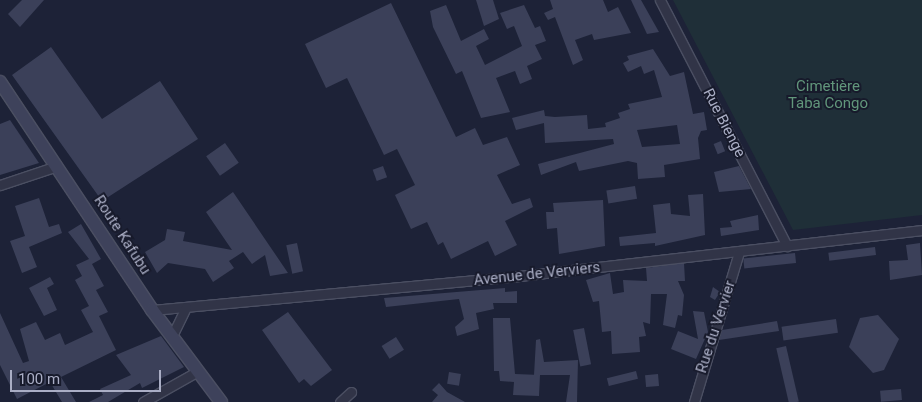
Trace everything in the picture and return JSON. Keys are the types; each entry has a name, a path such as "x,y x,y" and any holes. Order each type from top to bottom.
{"main road":[{"name":"Route Kafubu","path":"0,82 152,310 221,402"}],"street":[{"name":"Rue Bienge","path":"660,0 788,246"},
{"path":"0,185 57,166"},
{"name":"Avenue de Verviers","path":"152,310 739,252 922,230"},
{"name":"Rue du Vervier","path":"694,402 739,252"},
{"path":"172,336 186,307"},
{"path":"143,402 198,371"},
{"path":"340,402 351,392"}],"green space":[{"name":"Cimetière Taba Congo","path":"673,0 922,0 922,215 793,230"}],"building":[{"path":"22,0 44,0 20,27 8,14"},
{"path":"476,0 493,0 499,19 484,26"},
{"path":"550,0 603,0 608,12 618,7 631,33 594,40 592,34 575,40 583,60 573,65 555,17 548,20 544,13 553,9"},
{"path":"631,0 641,0 659,32 647,34"},
{"path":"391,3 456,137 475,128 483,145 507,137 520,165 497,175 512,204 530,198 533,207 505,221 517,245 495,256 488,241 451,259 443,242 438,245 427,222 411,229 395,195 415,185 397,149 384,155 347,78 326,88 305,44"},
{"path":"446,5 461,41 484,29 489,39 476,46 485,65 522,46 514,26 507,29 500,13 524,5 535,28 540,26 546,41 535,45 542,59 527,66 532,79 520,84 515,71 496,78 510,112 481,118 462,71 456,74 433,27 430,11"},
{"path":"51,47 102,119 160,81 198,139 102,201 12,75"},
{"path":"653,49 670,76 684,72 693,114 704,112 707,130 701,131 698,138 700,159 664,165 665,177 638,179 637,163 628,161 579,171 576,162 541,175 538,164 614,144 613,139 545,143 544,123 516,130 512,118 544,110 545,116 587,115 588,129 606,127 605,123 620,118 618,113 630,109 628,104 662,97 654,70 644,74 641,66 628,72 623,63 629,60 627,56","holes":["677,125 680,144 642,147 637,130"]},
{"path":"10,120 39,163 0,175 0,124"},
{"path":"721,141 725,151 718,154 714,144"},
{"path":"225,143 239,163 220,176 206,156"},
{"path":"383,166 387,177 377,181 373,170"},
{"path":"739,166 751,189 719,192 714,172"},
{"path":"635,186 637,199 608,203 606,191"},
{"path":"233,192 288,273 270,276 265,255 252,264 243,252 229,261 234,268 213,282 205,269 168,263 157,273 145,252 165,240 167,229 185,232 183,241 232,250 206,212"},
{"path":"703,194 705,235 655,246 655,243 620,246 619,237 656,233 653,205 670,203 671,214 690,216 688,195"},
{"path":"39,198 49,227 59,224 62,233 29,247 37,267 22,273 10,241 25,236 15,206"},
{"path":"603,200 605,246 559,254 557,228 547,229 546,212 554,212 553,203"},
{"path":"758,215 759,230 721,236 720,228 732,227 730,221"},
{"path":"81,224 101,259 92,264 104,286 96,290 108,312 99,316 116,350 61,377 76,402 62,402 50,382 17,399 0,365 0,313 23,363 29,361 20,329 36,322 45,340 60,333 65,345 93,332 81,310 89,306 75,280 82,276 76,265 89,259 68,232"},
{"path":"297,243 303,271 292,274 286,245"},
{"path":"920,243 922,275 890,280 889,261 908,260 906,245"},
{"path":"875,247 876,255 829,261 828,253"},
{"path":"795,253 796,263 744,268 743,258"},
{"path":"684,263 685,281 678,281 684,295 682,316 678,315 675,328 663,325 667,294 651,294 650,324 643,322 646,336 639,337 640,352 612,354 611,331 602,332 599,301 593,302 586,280 610,273 613,294 624,292 623,280 647,281 646,268"},
{"path":"50,277 54,284 47,288 57,310 44,316 29,288"},
{"path":"713,287 720,292 715,300 710,297"},
{"path":"505,288 505,292 517,291 517,303 493,303 494,309 476,313 479,329 457,336 455,327 464,319 459,299 386,307 384,298"},
{"path":"693,311 704,312 708,332 696,359 671,349 678,331 698,339"},
{"path":"288,312 332,370 311,386 304,379 299,383 262,330"},
{"path":"878,315 899,339 884,370 873,373 849,347 860,318"},
{"path":"493,318 510,318 515,374 540,375 539,396 513,395 514,382 500,381 499,371 494,371"},
{"path":"836,319 838,333 783,341 782,327"},
{"path":"777,321 779,331 719,340 722,330"},
{"path":"584,328 591,364 580,366 573,330"},
{"path":"161,336 184,367 142,388 140,383 108,402 89,402 103,395 100,389 131,375 116,355"},
{"path":"396,337 404,350 390,359 382,346"},
{"path":"540,339 544,362 578,360 577,402 566,402 570,375 534,375 536,340"},
{"path":"786,346 799,402 789,402 776,348"},
{"path":"636,371 638,379 609,386 607,378"},
{"path":"449,372 461,374 459,386 447,384"},
{"path":"658,374 659,386 646,387 645,375"},
{"path":"439,383 447,392 465,402 432,402 438,395 432,390"},
{"path":"901,389 902,400 881,402 880,391"}]}
